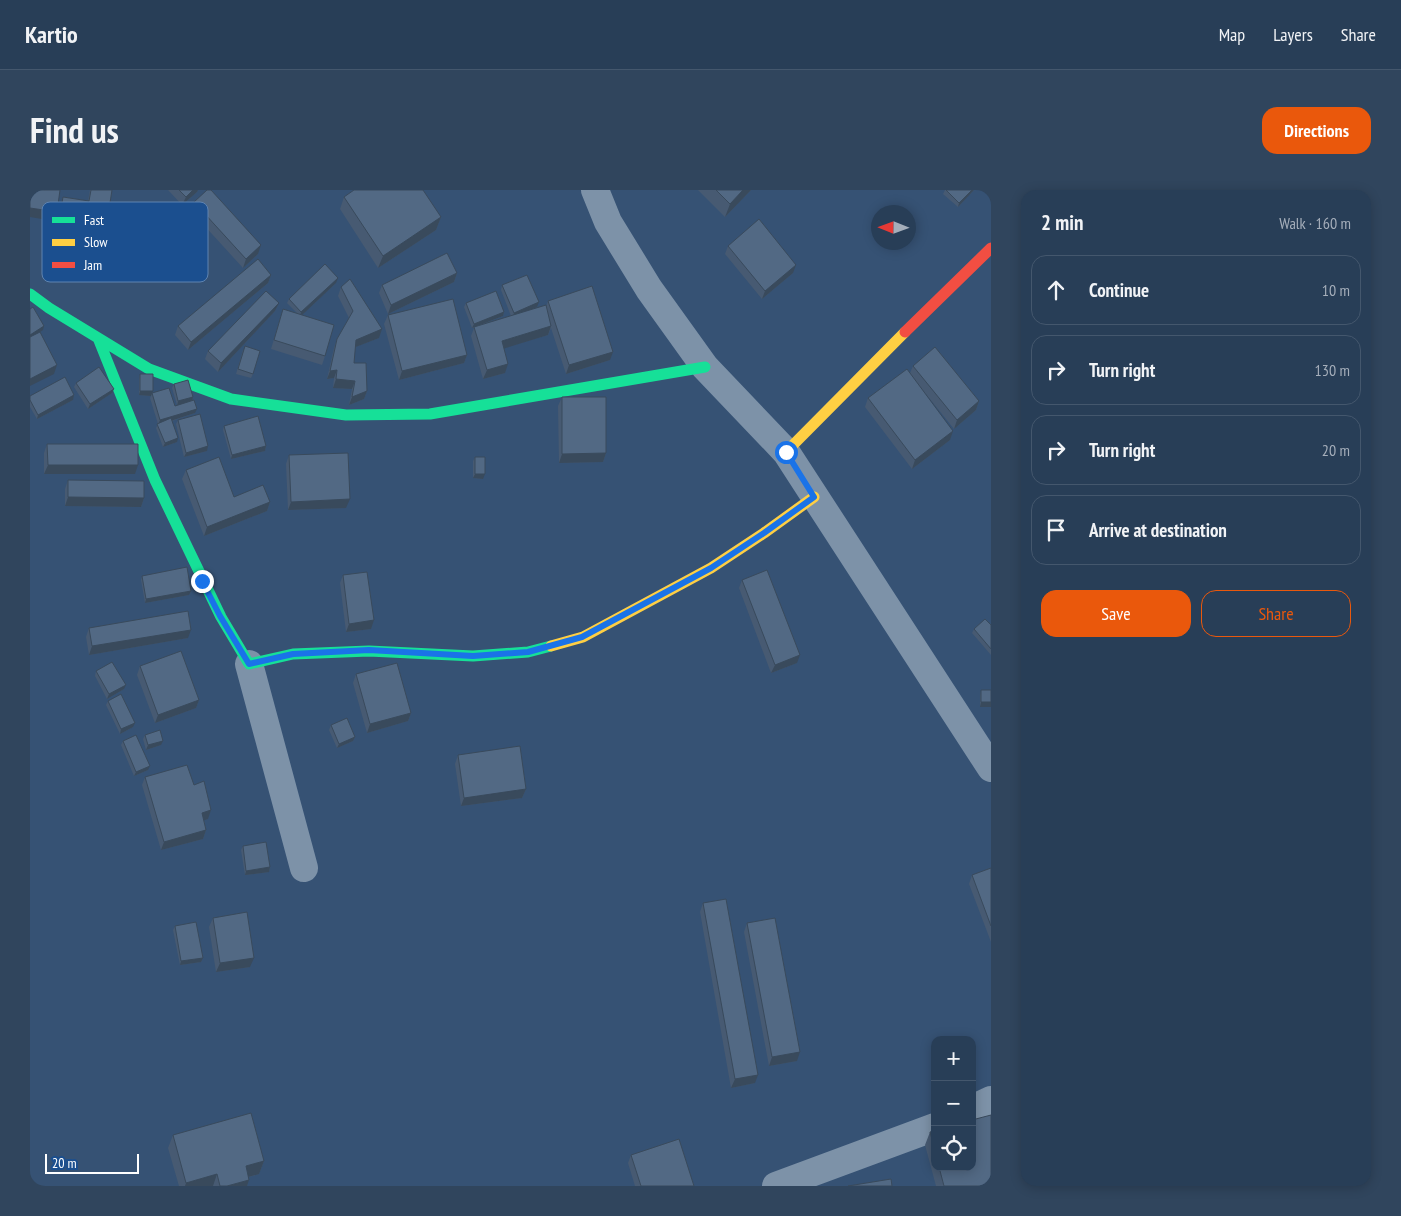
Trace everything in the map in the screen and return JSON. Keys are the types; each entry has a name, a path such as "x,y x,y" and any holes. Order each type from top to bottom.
{"street":[{"path":"594,190 608,222 649,288 706,367 786,452 991,768"},
{"path":"786,452 879,357 991,248"},
{"path":"30,294 149,369 231,399 346,415 430,414 706,367"},
{"path":"98,338 155,480 202,581 220,616 249,664 304,868"},
{"path":"249,664 293,654 369,650 473,656 528,652 582,637 711,568 814,497"},
{"path":"976,1107 991,1100"},
{"path":"776,1186 931,1128"}],"building":[{"path":"30,190 60,190 58,202 42,202 42,210 30,208"},
{"path":"91,190 112,190 110,202 62,202 63,197 89,201"},
{"path":"179,190 193,190 186,197"},
{"path":"207,190 211,190 261,245 246,259 208,217 208,202 194,202"},
{"path":"354,190 423,190 441,217 383,256 344,197"},
{"path":"716,190 743,190 730,204"},
{"path":"946,190 972,190 959,203"},
{"path":"759,219 796,265 765,291 728,246"},
{"path":"447,253 457,273 391,305 382,285"},
{"path":"258,259 271,275 191,342 178,326"},
{"path":"325,264 338,278 301,312 289,299"},
{"path":"527,275 539,302 514,313 502,285"},
{"path":"350,279 382,329 356,340 354,363 366,363 367,391 352,397 355,381 336,379 337,370 330,371 337,339 353,311 341,287"},
{"path":"592,286 613,352 569,365 548,301"},
{"path":"266,291 279,303 221,363 208,351"},
{"path":"496,291 504,312 474,324 466,303"},
{"path":"453,299 467,355 402,371 388,315"},
{"path":"546,305 551,326 502,341 508,364 487,370 474,327"},
{"path":"33,307 44,326 30,335 30,309"},
{"path":"283,309 334,325 325,356 274,340"},
{"path":"40,332 57,365 30,379 30,337"},
{"path":"245,346 260,351 253,374 238,369"},
{"path":"935,347 979,401 957,420 913,366"},
{"path":"99,367 114,389 90,404 76,383"},
{"path":"907,369 953,431 915,460 868,398"},
{"path":"140,374 153,374 153,391 140,391"},
{"path":"65,377 74,395 38,415 30,400 30,396"},
{"path":"188,380 193,397 178,401 174,384"},
{"path":"169,388 175,406 194,400 197,409 160,420 152,393"},
{"path":"562,397 606,397 606,453 562,454"},
{"path":"200,414 208,446 186,453 178,420"},
{"path":"258,416 266,446 232,455 224,426"},
{"path":"171,418 178,438 165,443 157,424"},
{"path":"47,444 138,444 138,465 48,465"},
{"path":"348,453 350,499 291,502 289,455"},
{"path":"219,457 234,497 263,485 270,502 207,527 186,470"},
{"path":"475,457 485,457 485,474 475,474"},
{"path":"68,480 144,481 144,498 68,497"},
{"path":"187,567 191,591 146,599 142,576"},
{"path":"767,570 800,655 775,665 742,580"},
{"path":"367,572 374,620 349,624 343,575"},
{"path":"188,611 191,630 92,646 89,628"},
{"path":"985,619 991,625 991,649 974,629"},
{"path":"181,651 199,700 158,715 140,666"},
{"path":"112,662 126,685 109,694 96,671"},
{"path":"397,663 411,713 370,724 356,674"},
{"path":"981,690 991,690 991,702 981,702"},
{"path":"121,694 135,723 121,729 108,701"},
{"path":"347,718 355,737 339,744 331,725"},
{"path":"160,730 163,741 148,745 145,735"},
{"path":"136,735 150,766 136,772 123,741"},
{"path":"520,746 526,789 464,798 458,755"},
{"path":"187,765 194,785 204,781 211,810 202,813 206,830 164,842 145,777"},
{"path":"266,842 270,867 246,871 243,846"},
{"path":"991,868 991,926 972,875"},
{"path":"726,899 758,1075 735,1079 703,903"},
{"path":"247,912 254,958 220,963 213,918"},
{"path":"775,918 800,1052 772,1057 747,923"},
{"path":"196,922 203,958 181,961 175,926"},
{"path":"251,1113 264,1161 246,1166 249,1180 220,1186 217,1174 186,1183 173,1135"},
{"path":"991,1115 991,1186 944,1186 940,1171 976,1171 976,1119"},
{"path":"679,1139 694,1186 641,1186 631,1155"},
{"path":"891,1179 892,1186 848,1186"}],"traffic: fast":[{"path":"30,294 49,308 149,369 231,399 346,415 430,414 705,367"},
{"path":"98,338 155,480 221,617 249,664 293,654 369,651 473,656 528,652 551,646"}],"traffic: slow":[{"path":"786,452 905,332"},
{"path":"551,646 583,637 711,568 814,497"}],"traffic: jam":[{"path":"905,332 991,248"}],"route":[{"path":"202,581 220,616 249,664 293,654 369,650 473,656 528,652 582,637 711,568 814,497 786,452"}]}
